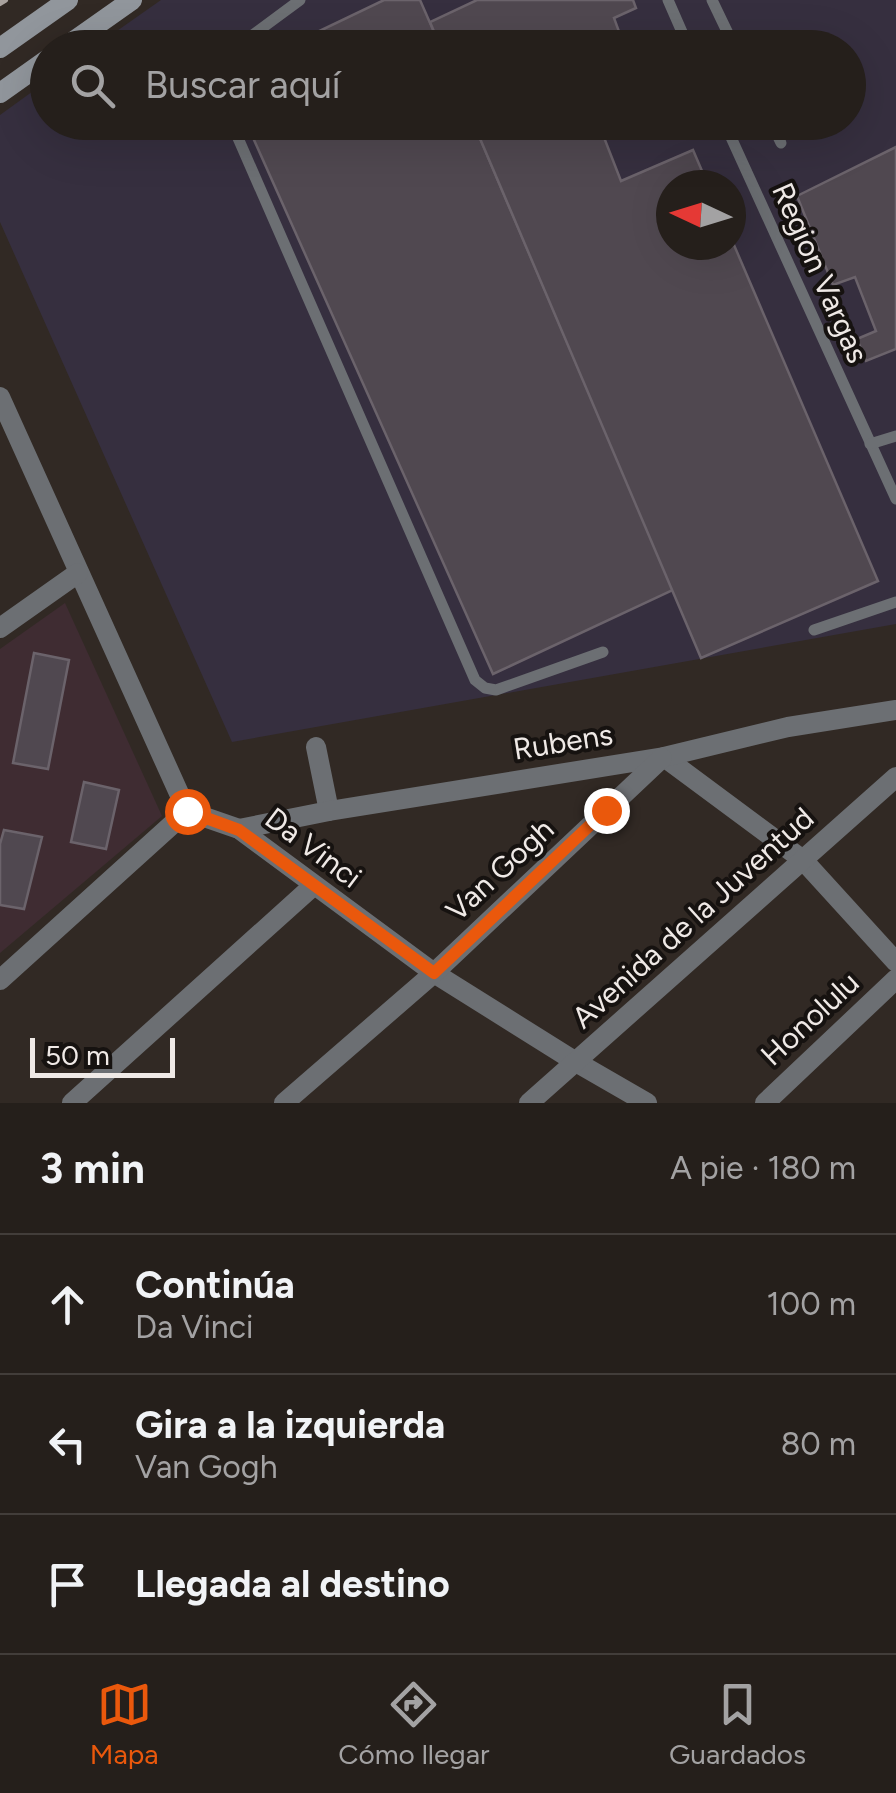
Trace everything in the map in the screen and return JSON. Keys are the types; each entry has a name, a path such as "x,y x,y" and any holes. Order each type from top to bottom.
{"street":[{"path":"0,48 68,0"},
{"path":"90,30 132,0"},
{"path":"0,93 30,72"},
{"path":"0,397 187,811 0,980"},
{"path":"0,456 20,442"},
{"path":"0,628 78,574"},
{"name":"Rubens","path":"239,830 329,811 664,756 788,727 896,710"},
{"path":"316,747 329,811"},
{"path":"664,756 802,860 896,962"},
{"name":"Van Gogh","path":"284,1103 434,973 664,756"},
{"name":"Avenida de la Juventud","path":"529,1103 896,777"},
{"name":"Da Vinci","path":"187,811 239,830 434,973 648,1103"},
{"path":"72,1103 313,886"},
{"name":"Honolulu","path":"764,1103 896,979"}],"lane":[{"path":"259,30 300,0"},
{"path":"668,0 682,30"},
{"path":"712,0 726,30"},
{"path":"239,140 475,680 496,690 603,652"},
{"name":"Region Vargas","path":"732,140 896,499"},
{"path":"870,444 896,436"},
{"path":"814,630 896,602"}],"shaded area":[{"path":"161,0 896,0 896,624 232,742 0,222 0,115 30,93 30,140 866,140 866,30 118,30"},
{"path":"65,603 162,816 0,953 0,649"}],"building":[{"path":"384,0 420,0 433,30 322,30"},
{"path":"477,0 633,0 636,8 614,18 618,30 433,30 430,22"},
{"path":"254,140 481,140 673,590 493,674"},
{"path":"481,140 605,140 621,181 693,150 702,170 656,170 656,260 740,260 878,581 701,658"},
{"path":"896,147 896,349 866,361 857,339 876,331 855,277 833,285 797,196"},
{"path":"34,653 69,660 48,769 13,763"},
{"path":"84,782 119,790 106,849 71,842"},
{"path":"4,830 42,837 24,909 0,905 0,844"}],"railway":[{"path":"0,3 5,0"}],"route":[{"path":"187,811 239,830 434,973 606,810"}]}
